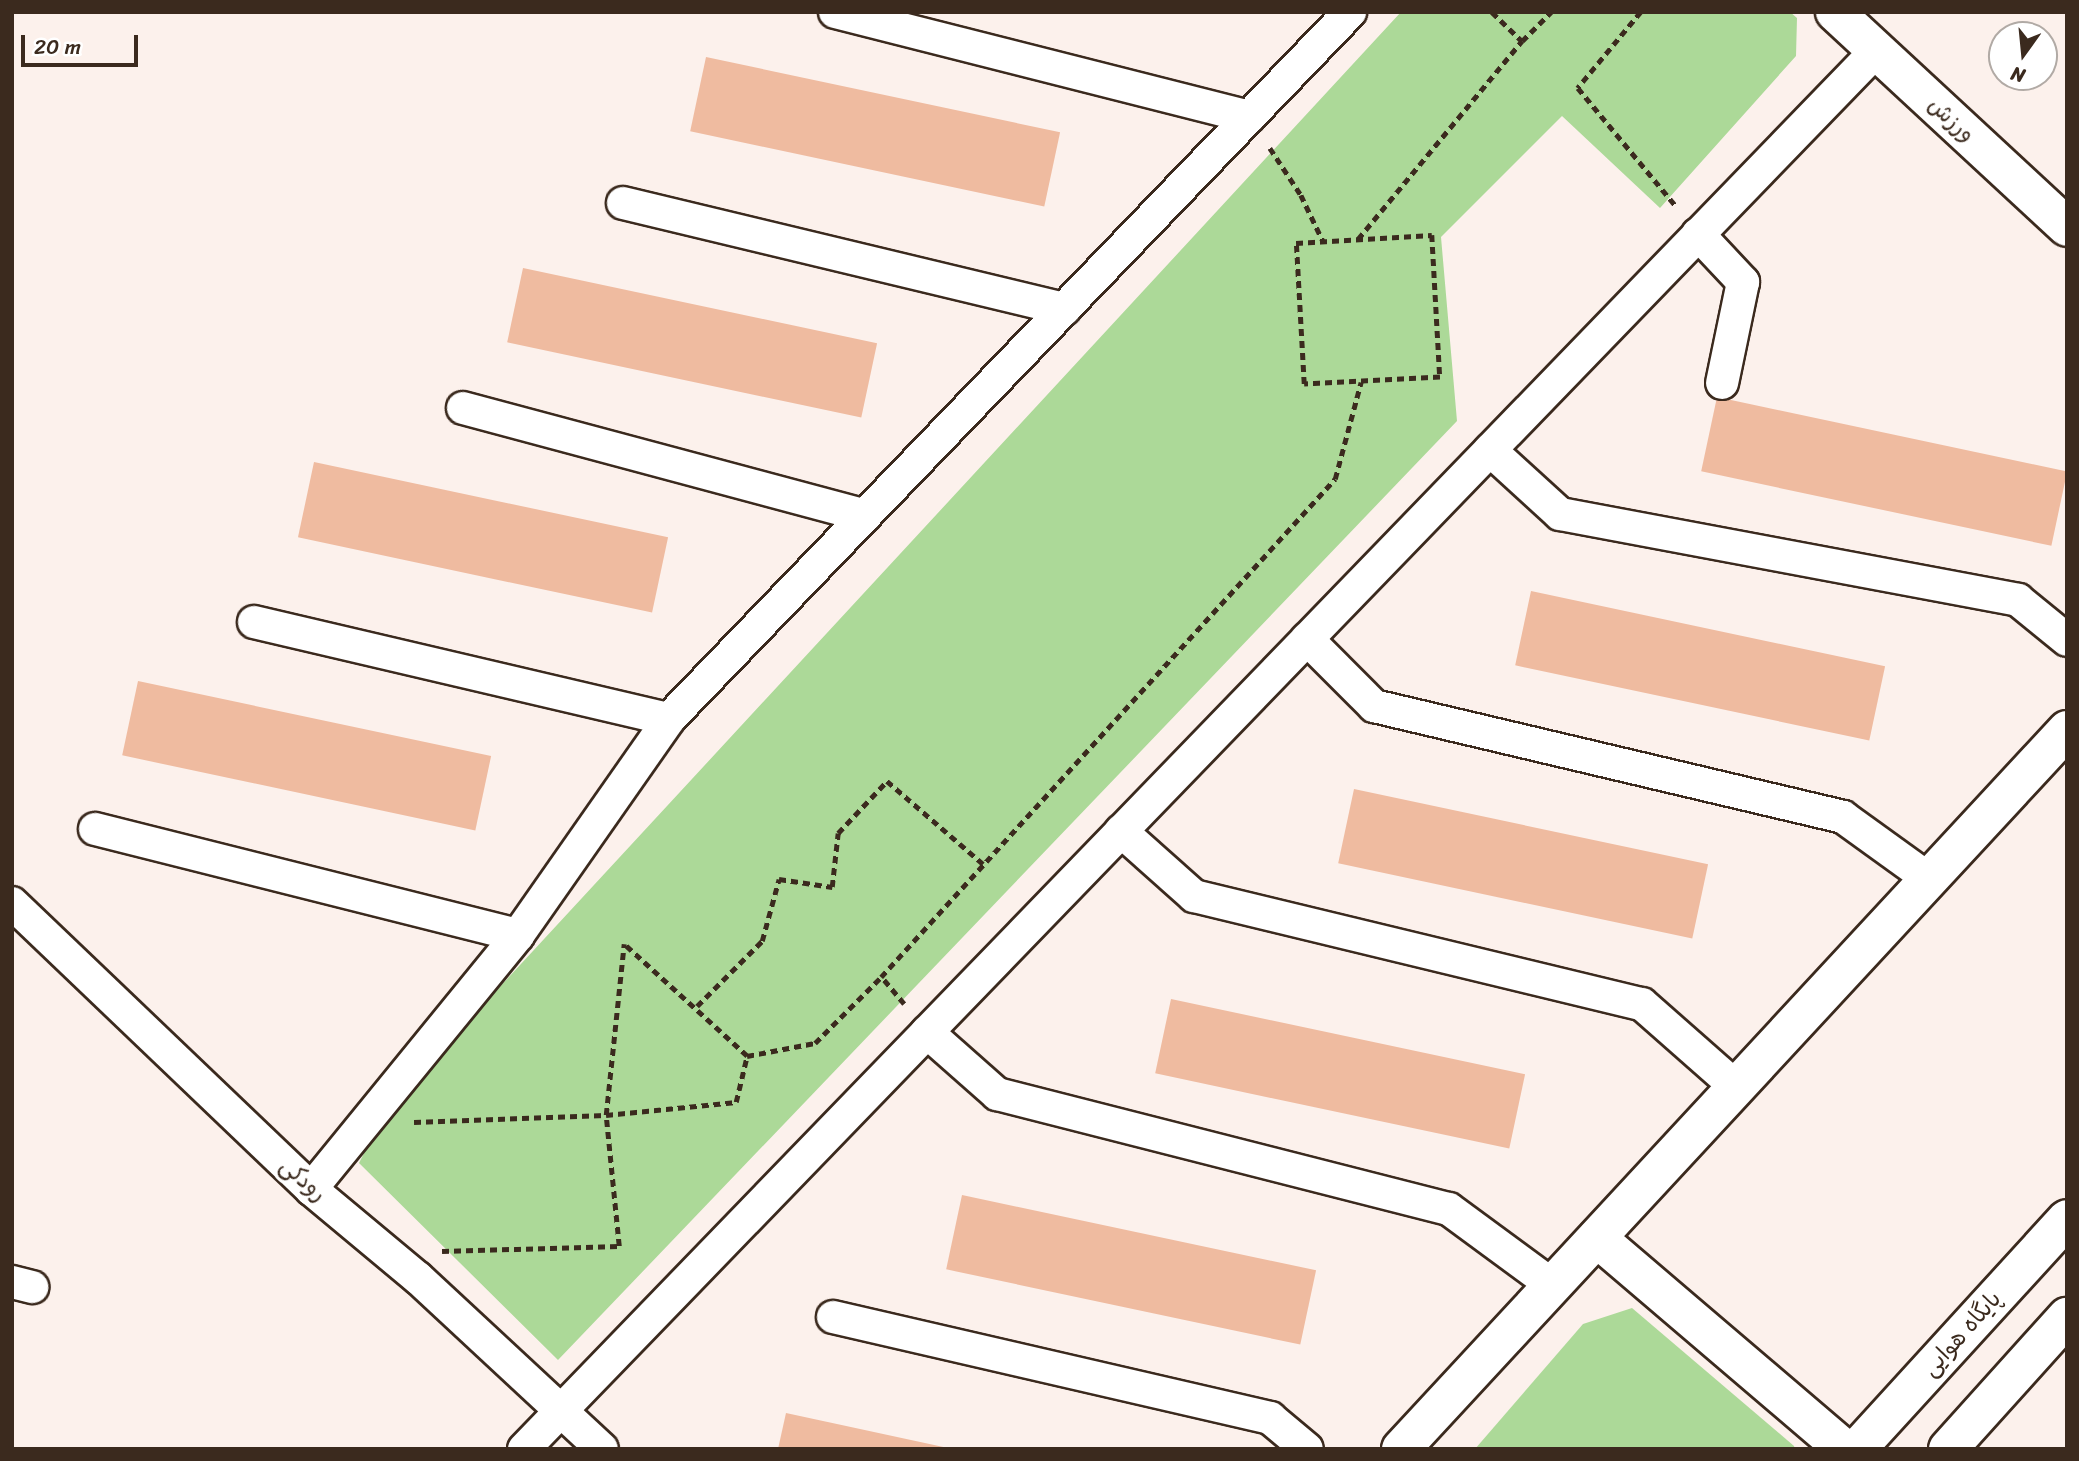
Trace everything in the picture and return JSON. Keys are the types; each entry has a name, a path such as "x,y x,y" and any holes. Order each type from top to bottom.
{"street":[{"path":"835,12 1249,117"},
{"path":"312,1189 518,935 669,719 1350,12"},
{"name":"ورزش","path":"1835,12 2067,228"},
{"path":"524,1449 1876,51"},
{"path":"623,202 1065,309"},
{"path":"1698,234 1743,282 1722,383"},
{"path":"463,408 865,516"},
{"path":"1490,450 1560,514 2018,600 2067,640"},
{"path":"254,622 669,719"},
{"path":"1307,639 1374,706 1843,817 1929,879"},
{"path":"1401,1449 2067,730"},
{"path":"95,829 518,935"},
{"path":"1121,831 1194,896 1642,1004 1736,1087"},
{"name":"رودکی","path":"12,902 312,1189 418,1278 601,1449"},
{"path":"927,1032 997,1094 1449,1209 1552,1286"},
{"name":"پایگاه هوایی","path":"1857,1449 2067,1219"},
{"path":"1597,1238 1844,1449"},
{"path":"834,1317 1270,1418 1307,1449"},
{"path":"1948,1449 2067,1317"}],"path":[{"path":"1492,12 1522,41"},
{"path":"1358,239 1522,41 1551,12"},
{"path":"1641,12 1578,88 1698,234"},
{"path":"1249,117 1301,195 1323,241"},
{"path":"1432,235 1440,377 1304,384 1296,243 1358,239 1432,235"},
{"path":"747,1056 816,1043 881,977 1335,479 1361,382"},
{"path":"697,1006 762,941 779,879 832,887 838,833 887,781 983,864"},
{"path":"418,1278 445,1248 619,1246 606,1115 624,944 697,1006 747,1056"},
{"path":"881,977 927,1032"},
{"path":"367,1120 606,1115 736,1102 747,1056"}],"green space":[{"path":"1401,12 1790,12 1797,18 1796,56 1660,208 1562,116 1441,237 1457,421 558,1360 359,1163 386,1110"},
{"path":"1632,1308 1795,1449 1475,1449 1583,1324"}],"building":[{"path":"706,57 1060,132 1044,207 690,131"},
{"path":"523,268 877,343 861,418 507,342"},
{"path":"1717,397 2067,471 2051,546 1701,471"},
{"path":"314,462 668,537 652,613 298,537"},
{"path":"1531,591 1885,666 1869,741 1515,665"},
{"path":"138,681 491,756 475,830 122,755"},
{"path":"1354,789 1708,864 1692,939 1338,863"},
{"path":"1171,999 1525,1074 1509,1149 1155,1073"},
{"path":"962,1195 1316,1270 1300,1345 946,1269"},
{"path":"786,1413 948,1448 948,1449 778,1449"}]}
